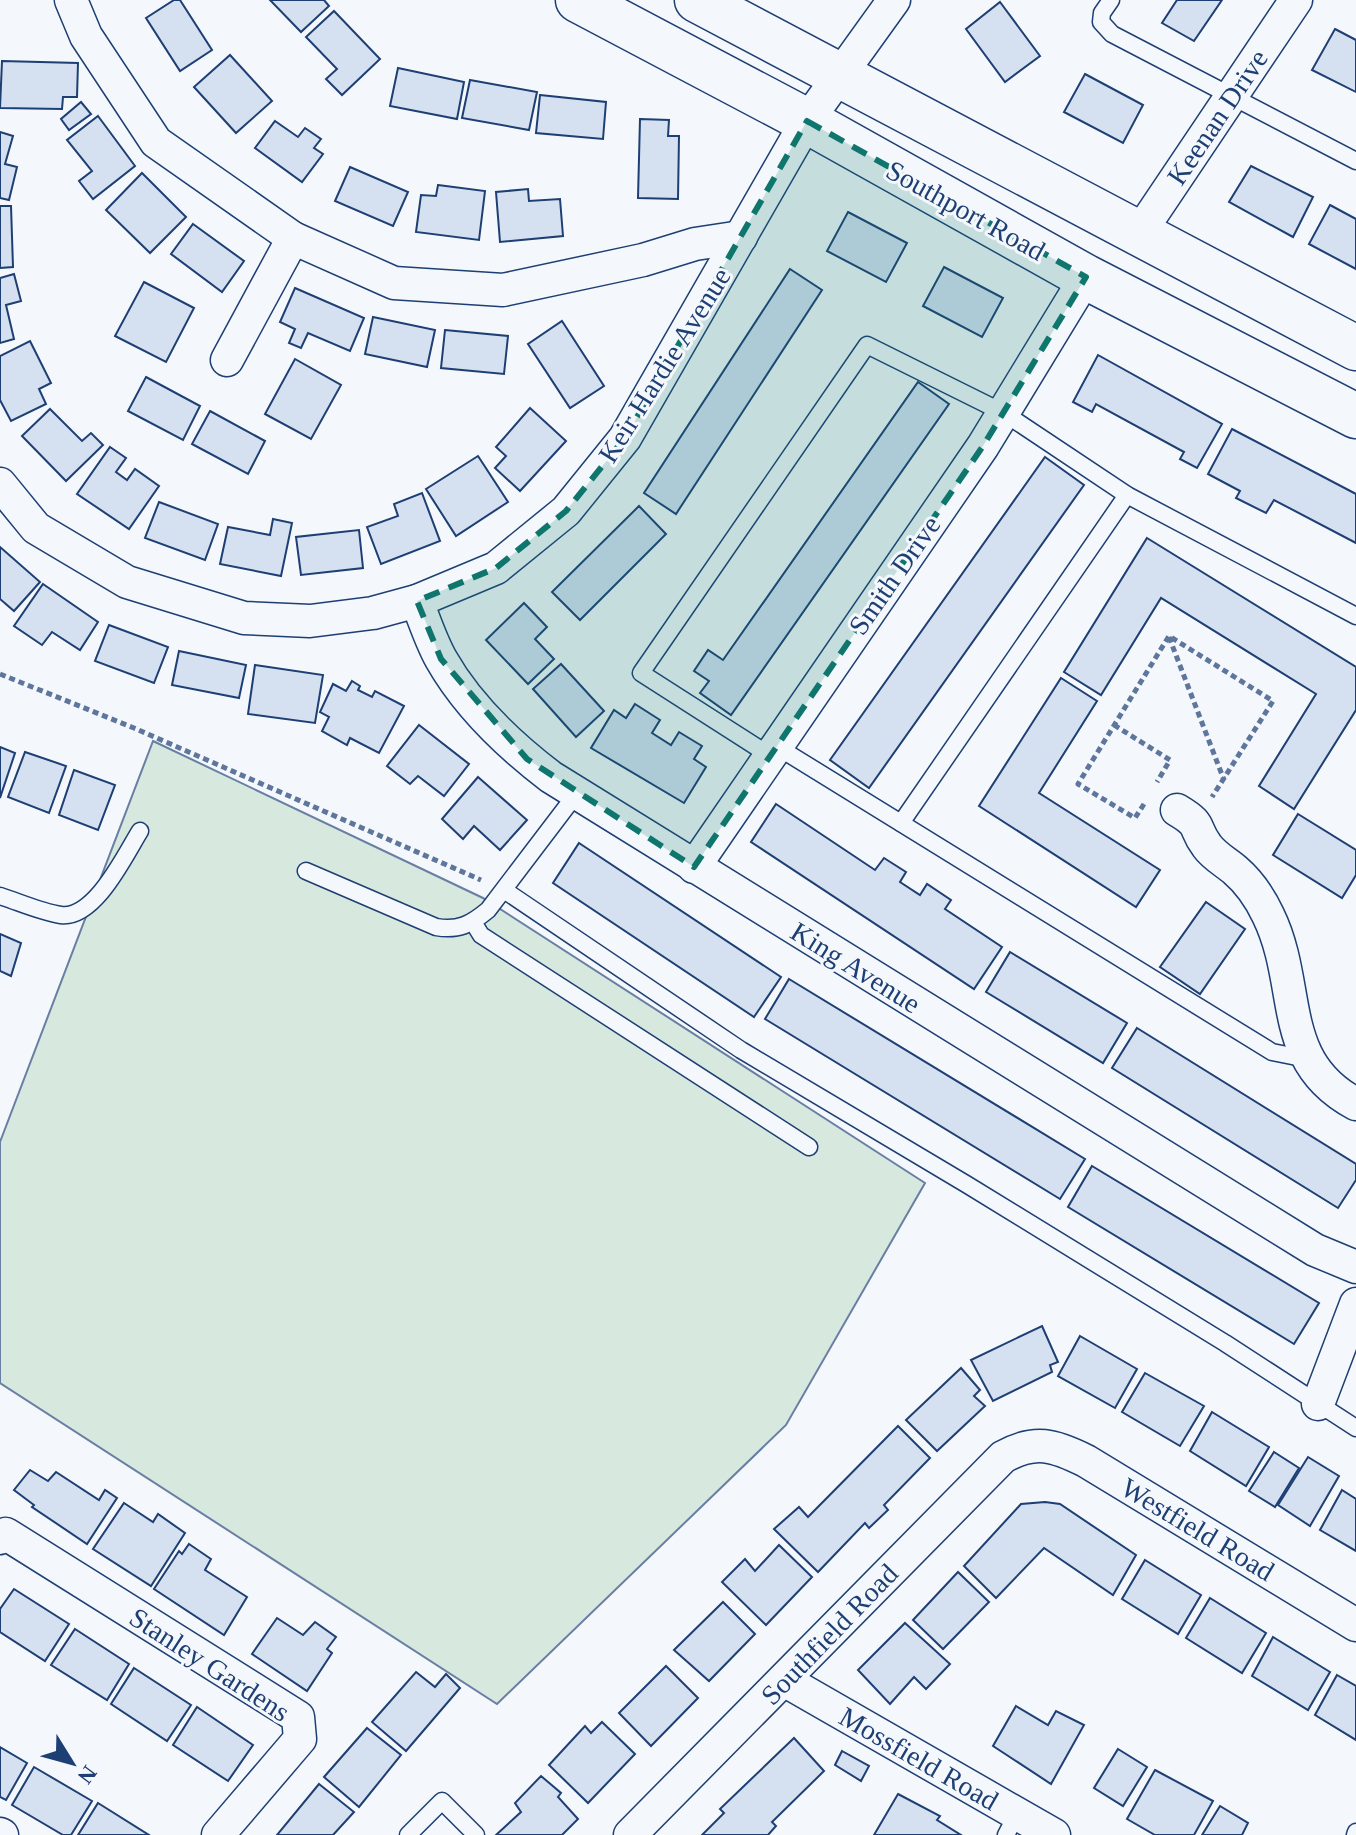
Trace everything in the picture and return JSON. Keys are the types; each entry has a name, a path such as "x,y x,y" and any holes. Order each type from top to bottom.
{"main road":[{"name":"Southport Road","path":"578,0 807,121 1086,277 1356,416"},
{"name":"Southport Road","path":"697,0 1356,348"}],"street":[{"path":"71,0 86,36 156,142 293,238 394,283 503,290 643,260 695,244 741,237"},
{"name":"Keir Hardie Avenue","path":"0,484 36,528 127,582 244,618 338,620 417,601 496,568 566,511 625,438 807,121 894,0"},
{"name":"Keenan Drive","path":"1138,235 1296,0"},
{"path":"227,360 293,238"},
{"name":"Smith Drive","path":"694,867 1004,413 1086,277"},
{"name":"King Avenue","path":"417,601 441,659 481,711 527,759 694,867 1315,1250 1356,1267"},
{"path":"1186,815 1207,846 1249,884 1269,916 1307,1059 1328,1086 1356,1104"},
{"path":"1318,1404 1356,1304"},
{"name":"Westfield Road","path":"1034,1445 1052,1446 1086,1461 1356,1625"},
{"name":"Southfield Road","path":"630,1835 1003,1457 1019,1448 1034,1445"},
{"name":"Stanley Gardens","path":"0,1538 6,1534 298,1717 300,1739 218,1835"},
{"name":"Mossfield Road","path":"784,1680 1012,1825 1054,1835"}],"lane":[{"path":"1111,0 1102,13 1101,22 1105,29 1356,161"},
{"path":"1307,1059 1272,1052 901,823 641,673 867,345 1004,413 1127,495 1356,616"},
{"path":"901,823 1127,495"},
{"path":"306,871 436,927 454,930 473,922 488,910 577,793"},
{"path":"0,896 64,915 79,911 99,896 140,831"},
{"path":"504,890 741,1050 1083,1255 1356,1428"},
{"path":"473,922 481,935 809,1147"},
{"path":"408,1835 442,1801 476,1835"}],"path":[{"path":"1114,725 1170,760 1135,818 1078,784 1114,725 1169,636"},
{"path":"1169,636 1273,701 1225,781 1186,815"},
{"path":"1169,636 1225,781"},
{"path":"0,674 134,728 504,890"}],"highlighted area":[{"path":"807,121 1086,277 983,446 694,867 527,759 441,659 417,601 496,568 566,511 625,438"}],"shaded area":[{"path":"153,741 483,898 925,1183 786,1425 497,1704 0,1383 0,1142"}],"building":[{"path":"174,0 180,0 212,50 180,71 146,18"},
{"path":"270,0 324,0 329,6 301,32"},
{"path":"1177,0 1222,0 1194,41 1162,23"},
{"path":"1000,2 1040,56 1005,82 966,29"},
{"path":"334,11 380,59 342,95 326,79 337,69 306,37"},
{"path":"1335,29 1356,40 1356,92 1312,70"},
{"path":"230,55 272,101 236,133 194,87"},
{"path":"2,61 78,63 77,97 63,97 62,109 0,108"},
{"path":"398,68 464,82 457,119 390,106"},
{"path":"1085,74 1143,105 1123,143 1064,112"},
{"path":"470,80 537,92 529,130 462,118"},
{"path":"540,95 606,102 603,139 536,133"},
{"path":"81,102 91,114 69,130 61,119"},
{"path":"98,116 135,166 93,199 79,181 92,171 67,140"},
{"path":"640,119 669,120 668,136 679,136 678,199 638,198"},
{"path":"275,121 298,137 305,128 321,139 314,148 323,154 302,182 255,148"},
{"path":"0,132 13,136 5,164 17,167 9,200 0,198"},
{"path":"1251,166 1313,197 1293,237 1229,202"},
{"path":"350,167 408,192 393,226 335,201"},
{"path":"142,173 186,217 150,253 106,210"},
{"path":"438,185 485,191 479,240 416,232 421,195 436,196"},
{"path":"528,189 529,201 560,199 563,236 500,242 496,192"},
{"path":"1330,205 1356,219 1356,269 1309,244"},
{"path":"0,206 11,206 13,267 0,268"},
{"path":"848,212 907,243 886,282 827,251"},
{"path":"193,224 244,261 222,292 171,254"},
{"path":"944,267 1003,298 982,337 923,306"},
{"path":"790,269 822,290 676,514 644,493"},
{"path":"14,274 21,301 6,305 14,339 0,343 0,278"},
{"path":"144,282 194,308 166,362 115,336"},
{"path":"295,288 364,318 350,351 308,333 301,348 289,343 295,329 280,322"},
{"path":"373,317 435,330 427,367 365,354"},
{"path":"562,321 604,386 570,408 528,344"},
{"path":"445,330 508,336 504,374 441,368"},
{"path":"30,341 51,383 39,389 46,404 11,421 0,400 0,356"},
{"path":"1098,355 1222,424 1197,468 1180,459 1184,452 1096,404 1092,412 1073,402"},
{"path":"295,359 341,385 311,439 265,414"},
{"path":"146,377 200,406 183,440 128,411"},
{"path":"918,382 949,404 731,715 700,693 709,681 694,671 708,650 723,660"},
{"path":"530,408 566,441 520,491 495,468 506,456 496,447"},
{"path":"50,409 82,441 91,433 103,445 66,481 22,436"},
{"path":"210,411 265,441 248,474 192,444"},
{"path":"1232,429 1356,494 1356,543 1274,500 1266,513 1236,498 1240,491 1208,474"},
{"path":"110,447 126,458 116,472 127,480 135,469 159,486 129,529 77,494"},
{"path":"478,456 508,502 456,536 426,489"},
{"path":"1045,457 1084,485 869,788 830,760"},
{"path":"422,493 440,541 381,564 367,527 398,516 394,504"},
{"path":"159,502 218,524 205,560 145,538"},
{"path":"639,506 666,534 580,620 552,592"},
{"path":"273,519 292,523 281,576 220,564 228,527 270,535"},
{"path":"359,530 363,568 301,575 296,537"},
{"path":"1147,538 1356,667 1356,710 1294,809 1259,786 1316,694 1161,598 1101,695 1064,672"},
{"path":"0,547 40,582 14,611 0,599"},
{"path":"43,584 98,622 80,650 52,632 42,645 14,626"},
{"path":"524,603 547,627 535,639 554,659 528,684 486,640"},
{"path":"109,625 168,647 154,683 95,661"},
{"path":"179,651 246,665 239,698 172,685"},
{"path":"561,664 604,711 576,737 533,689"},
{"path":"255,665 323,675 315,723 248,714"},
{"path":"1061,678 1097,701 1039,793 1160,870 1136,907 979,806"},
{"path":"352,681 360,686 358,690 372,697 375,691 404,706 379,753 350,738 347,745 322,731 329,717 320,712 333,684 346,691"},
{"path":"635,704 660,720 652,733 671,745 679,732 702,746 694,759 706,767 684,803 591,748 614,710 626,718"},
{"path":"419,725 469,764 444,796 418,776 410,784 387,766"},
{"path":"0,747 15,753 0,798"},
{"path":"25,752 66,766 49,813 8,797"},
{"path":"74,770 115,785 98,830 59,815"},
{"path":"478,777 527,820 500,850 474,826 463,839 442,819"},
{"path":"776,804 875,870 884,858 906,872 900,882 920,895 927,884 951,900 945,909 1002,947 974,989 751,842"},
{"path":"1298,814 1356,850 1356,875 1342,898 1273,855"},
{"path":"579,843 781,977 754,1017 553,883"},
{"path":"1206,902 1245,929 1200,994 1160,967"},
{"path":"0,934 21,943 11,976 0,971"},
{"path":"1010,952 1127,1023 1103,1063 986,992"},
{"path":"789,979 1085,1159 1060,1199 765,1019"},
{"path":"1137,1028 1356,1164 1356,1180 1338,1208 1112,1068"},
{"path":"1092,1166 1319,1303 1294,1344 1068,1207"},
{"path":"1042,1326 1058,1362 1050,1365 1052,1372 993,1401 971,1360"},
{"path":"1080,1336 1137,1369 1115,1408 1058,1376"},
{"path":"961,1368 980,1390 974,1396 985,1406 937,1451 906,1420"},
{"path":"1145,1373 1204,1406 1180,1446 1122,1412"},
{"path":"1212,1412 1269,1447 1246,1486 1190,1451"},
{"path":"898,1426 930,1458 884,1505 888,1510 869,1528 865,1523 818,1572 774,1529 799,1507 808,1517"},
{"path":"1274,1452 1299,1468 1275,1507 1249,1491"},
{"path":"1308,1457 1339,1476 1310,1526 1278,1505"},
{"path":"30,1470 48,1481 56,1472 99,1500 105,1490 117,1498 87,1544 32,1507 34,1505 14,1490"},
{"path":"1342,1490 1356,1499 1356,1551 1320,1530"},
{"path":"124,1503 153,1522 158,1514 185,1533 151,1586 93,1549"},
{"path":"1021,1504 1060,1504 1136,1555 1113,1595 1044,1548 996,1598 964,1566"},
{"path":"189,1544 211,1559 205,1570 247,1597 224,1635 154,1589 179,1551 182,1554"},
{"path":"779,1545 812,1577 766,1625 722,1582 745,1559 755,1571"},
{"path":"1145,1560 1201,1595 1178,1634 1122,1599"},
{"path":"958,1572 989,1602 943,1649 913,1620"},
{"path":"14,1589 69,1624 45,1661 0,1632 0,1609"},
{"path":"1210,1598 1266,1633 1242,1673 1186,1638"},
{"path":"723,1602 755,1634 709,1681 674,1650"},
{"path":"277,1618 303,1635 315,1622 336,1637 327,1649 332,1653 307,1691 252,1654"},
{"path":"905,1623 950,1664 926,1689 914,1677 890,1704 858,1670"},
{"path":"75,1629 129,1664 107,1700 51,1665"},
{"path":"1273,1637 1330,1672 1308,1710 1252,1676"},
{"path":"666,1666 698,1698 651,1746 619,1713"},
{"path":"134,1668 191,1705 167,1741 111,1704"},
{"path":"416,1672 435,1687 446,1674 460,1688 406,1751 372,1722"},
{"path":"1337,1675 1356,1686 1356,1740 1315,1715"},
{"path":"1016,1706 1048,1725 1056,1711 1084,1725 1051,1784 993,1746"},
{"path":"197,1707 253,1745 228,1781 173,1745"},
{"path":"602,1722 635,1754 588,1803 549,1765 585,1726 591,1733"},
{"path":"367,1728 401,1755 359,1807 324,1777"},
{"path":"794,1738 824,1771 772,1822 776,1826 768,1835 702,1835 724,1813 720,1809"},
{"path":"0,1747 27,1763 6,1800 0,1797"},
{"path":"1118,1749 1147,1767 1123,1806 1094,1788"},
{"path":"842,1751 869,1766 861,1781 835,1765"},
{"path":"34,1767 92,1801 71,1835 63,1835 12,1805"},
{"path":"1155,1770 1213,1801 1194,1835 1155,1835 1127,1819"},
{"path":"541,1776 561,1793 558,1797 578,1819 562,1835 496,1835 521,1812 515,1803"},
{"path":"319,1784 354,1812 333,1835 277,1835"},
{"path":"898,1794 940,1816 937,1820 961,1835 874,1835"},
{"path":"98,1803 149,1835 78,1835"},
{"path":"1220,1806 1248,1823 1242,1835 1202,1835"}]}
